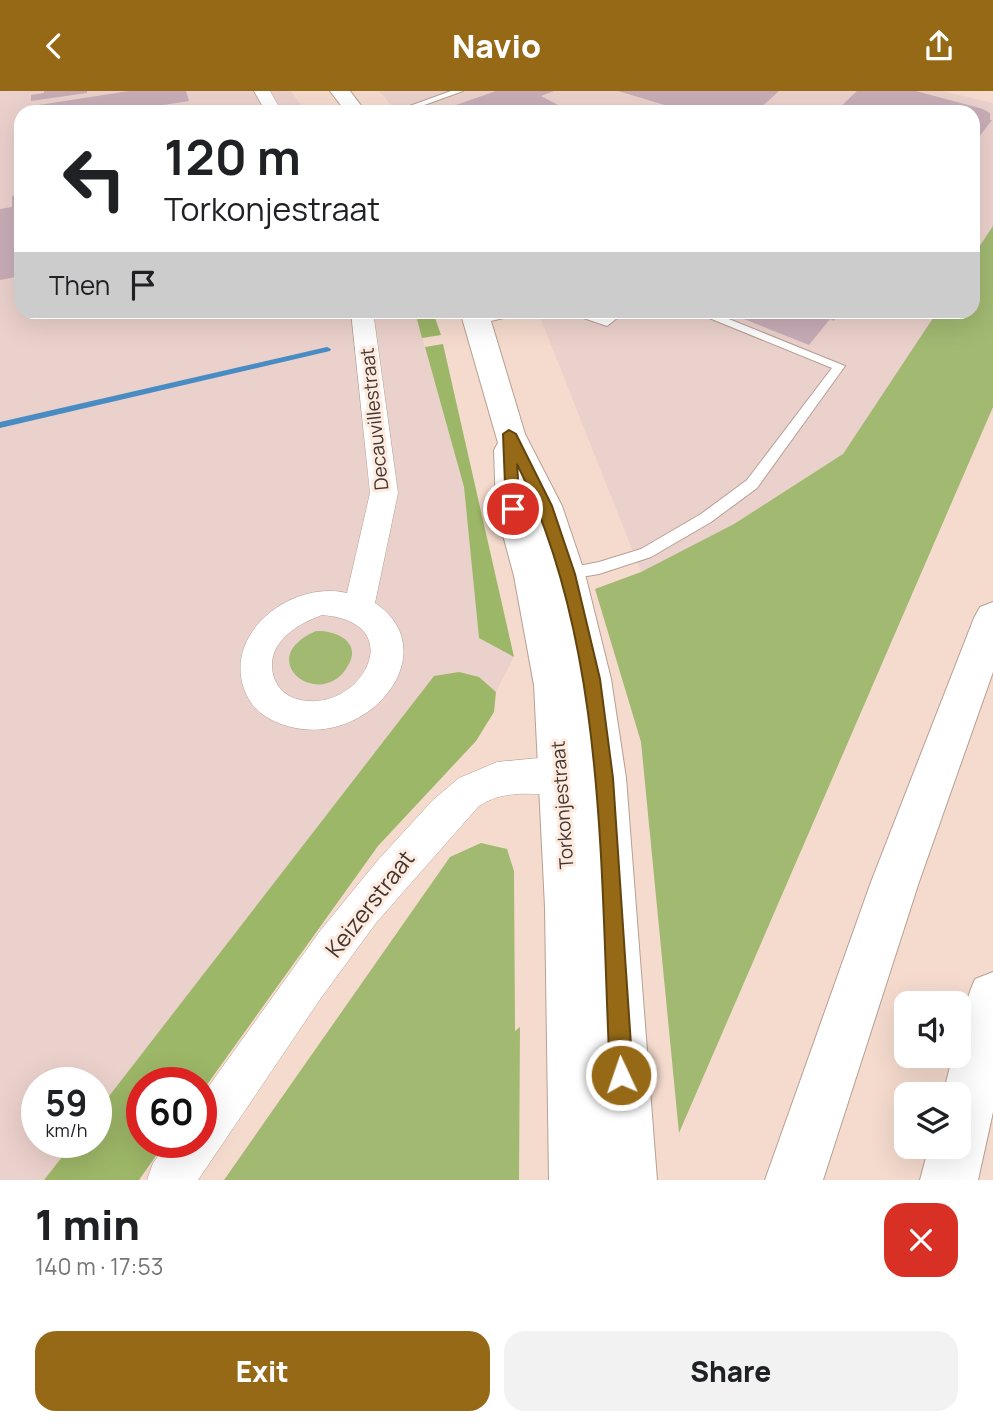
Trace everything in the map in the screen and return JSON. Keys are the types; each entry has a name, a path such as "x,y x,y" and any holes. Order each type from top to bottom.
{"main road":[{"path":"340,91 351,105"},
{"name":"Torkonjestraat","path":"477,319 509,434 513,509 550,575 591,679 604,778 628,1180"},
{"name":"Torkonjestraat","path":"550,575 554,685 569,907 578,1180"},
{"path":"794,1180 895,882 993,618"},
{"path":"971,1089 993,997"},
{"path":"949,1180 954,1159"}],"street":[{"name":"Decauvillestraat","path":"359,607 384,493 363,319"},
{"name":"Keizerstraat","path":"217,1113 346,932 402,861 472,790 499,779 561,776 604,778"},
{"path":"170,1180 186,1158"}],"lane":[{"path":"418,105 459,91"},
{"path":"594,319 607,323 612,319"},
{"path":"550,575 598,568 646,553 705,518 752,484 839,366 717,319"}],"shaded area":[{"path":"0,91 291,91 301,105 14,105 14,319 417,319 464,487 479,637 514,657 496,692 479,677 434,677 132,1067 126,1067 126,1074 112,1092 112,1067 21,1067 21,1158 61,1158 44,1180 0,1180"},
{"path":"379,91 942,91 993,103 993,226 980,246 980,105 391,105"},
{"path":"541,319 932,319 843,454 734,524 641,572"}],"green space":[{"path":"993,226 993,407 679,1133 641,742 595,589 641,572 734,524 843,454 932,319 980,319 980,246"},
{"path":"417,319 435,319 441,335 422,338"},
{"path":"443,344 514,657 479,638 464,487 425,347"},
{"path":"316,631 338,635 349,643 352,649 349,664 337,678 324,684 310,683 298,677 291,667 290,655 297,643"},
{"path":"459,672 479,677 496,692 494,712 476,741 378,846 217,1071 217,1067 132,1067 434,676"},
{"path":"481,843 507,849 514,871 515,1031 520,1027 519,1180 224,1180 450,857"},
{"path":"126,1074 126,1158 154,1158 139,1180 44,1180 61,1158 112,1158 112,1092"}],"building":[{"path":"44,91 87,93 31,101 31,95"},
{"path":"129,91 186,91 189,101 163,105 39,105"},
{"path":"496,91 554,91 541,96 558,105 456,105"},
{"path":"618,91 779,91 764,105 665,105"},
{"path":"857,91 916,91 968,105 842,105"},
{"path":"980,108 990,113 992,120 980,136"},
{"path":"12,196 14,277 0,280 0,209 12,207"},
{"path":"744,319 830,319 809,345"}],"waterway":[{"path":"0,425 327,349"}],"route":[{"path":"513,509 509,434 545,506 567,574 591,679 604,778 621,1075"}]}
